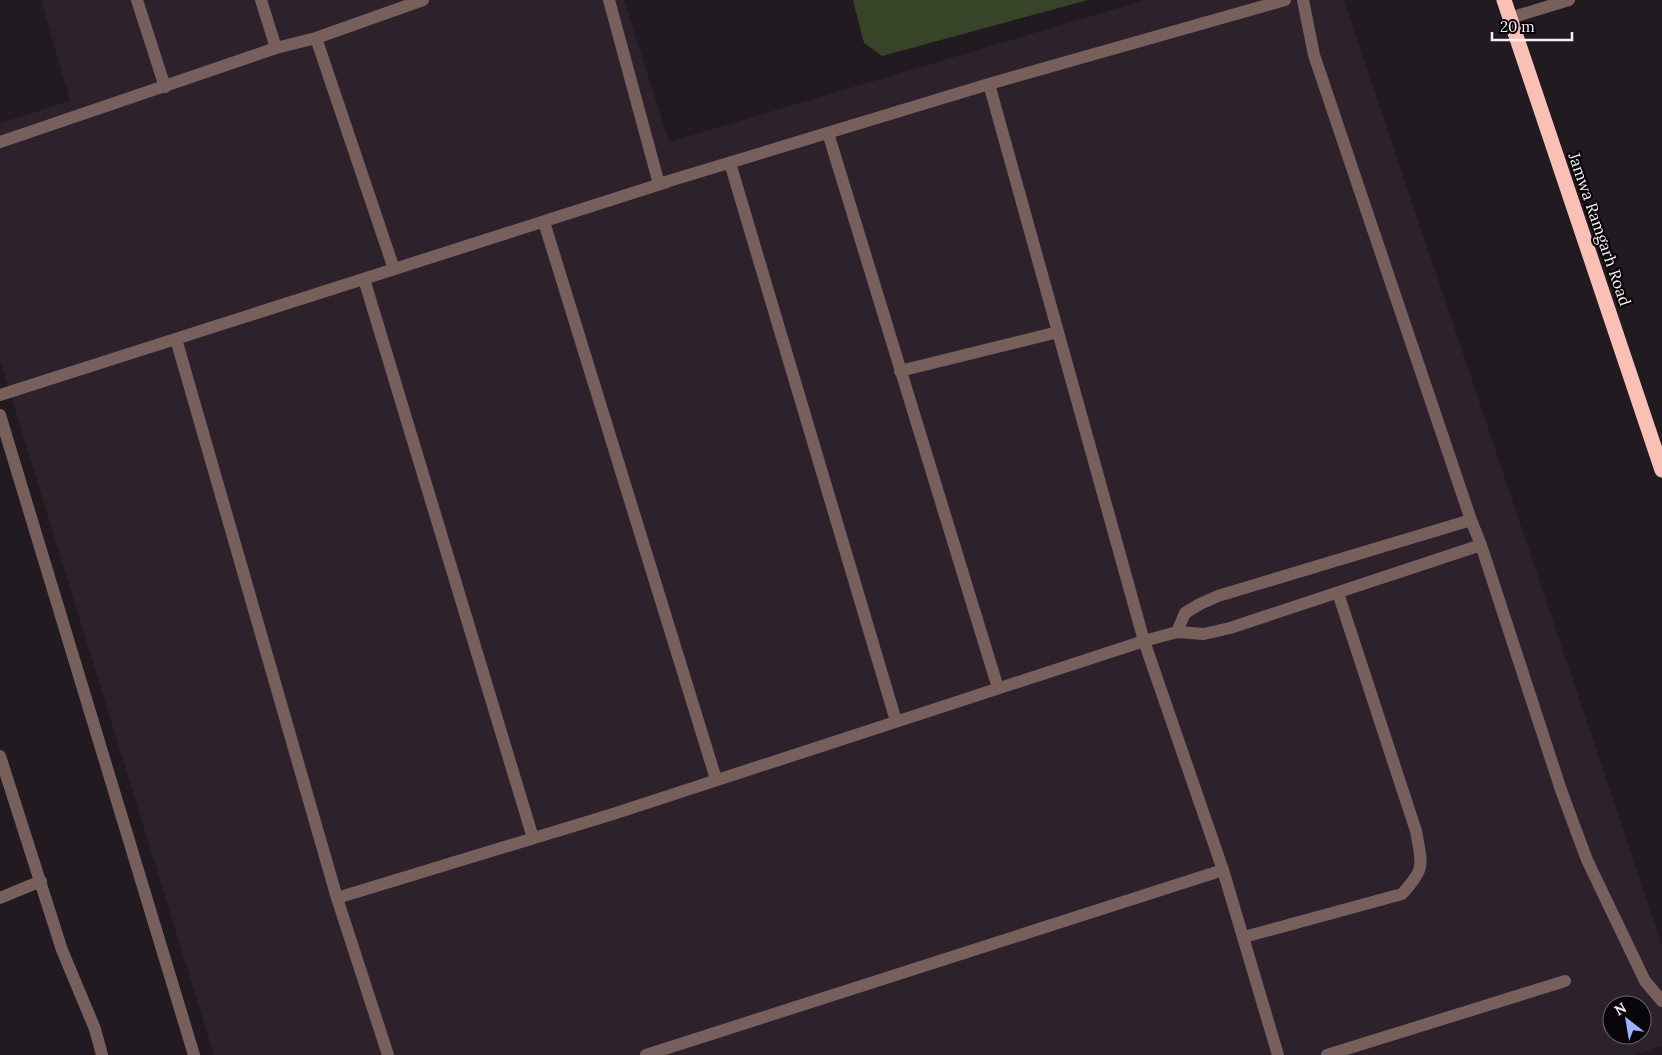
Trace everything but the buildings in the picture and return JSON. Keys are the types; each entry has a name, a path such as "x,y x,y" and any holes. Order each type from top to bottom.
{"highway":[{"name":"Jamwa Ramgarh Road","path":"1504,0 1661,463"}],"street":[{"path":"137,0 165,87"},
{"path":"261,0 276,48"},
{"path":"0,142 276,48 316,38 423,0"},
{"path":"609,0 660,184 678,179"},
{"path":"0,395 730,162 989,84 1285,0"},
{"path":"1303,0 1314,55 1481,545 1561,790 1587,860 1646,982 1662,1001"},
{"path":"1510,18 1569,0"},
{"path":"316,38 394,269"},
{"path":"989,84 1144,641 1223,870 1278,1055"},
{"path":"828,133 998,688"},
{"path":"730,162 896,721"},
{"path":"544,222 716,780"},
{"path":"364,279 533,838"},
{"path":"900,371 1058,332"},
{"path":"176,339 337,898 388,1055"},
{"path":"0,415 194,1055"},
{"path":"1177,632 1186,613 1218,596 1471,520"},
{"path":"337,898 716,780 1144,641 1177,632 1204,634 1230,628 1481,545"},
{"path":"1244,937 1402,894 1418,877 1422,862 1416,831 1338,593"},
{"path":"0,756 62,950 95,1029 102,1055"},
{"path":"646,1055 1223,870"},
{"path":"0,898 41,881"},
{"path":"1327,1055 1566,981"}],"shaded area":[{"path":"41,0 624,0 669,142 1145,0 1344,0 1662,945 1662,1046 1633,1055 214,1055 0,360 0,123 70,101"}],"green space":[{"path":"853,0 1088,0 882,56 864,43"}]}
